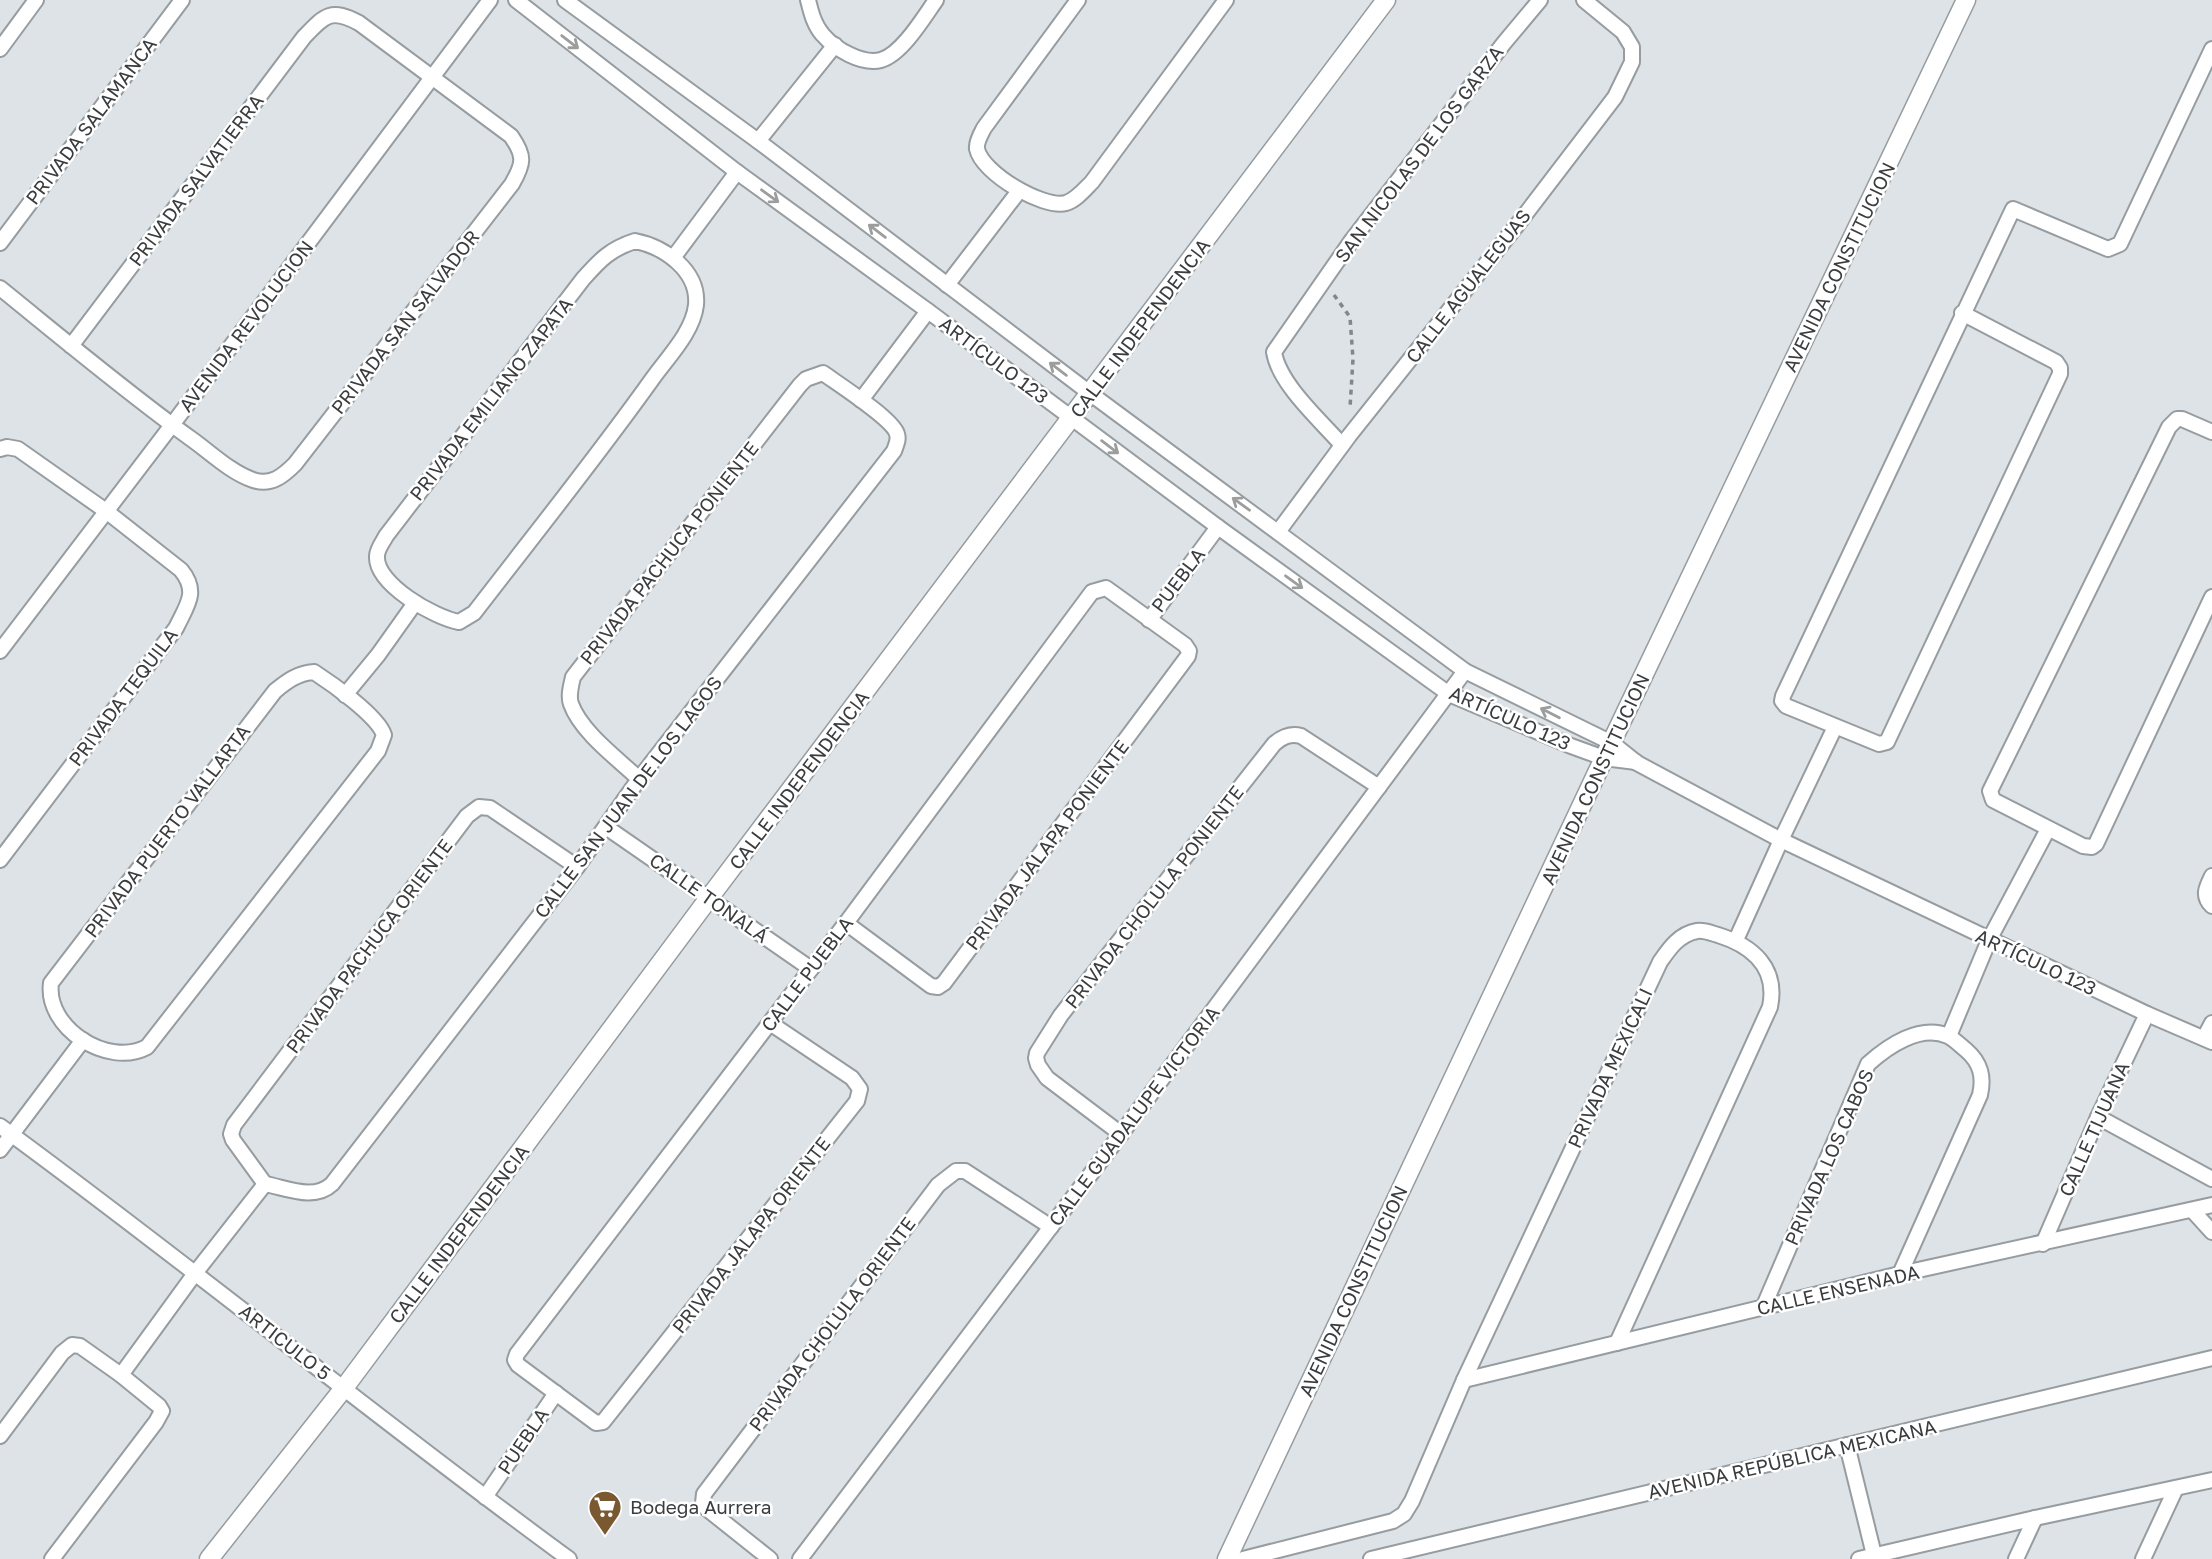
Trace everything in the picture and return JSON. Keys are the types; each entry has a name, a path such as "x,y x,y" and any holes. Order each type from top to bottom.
{"street":[{"path":"0,49 36,0"},
{"name":"PRIVADA SALAMANCA","path":"0,243 182,0"},
{"name":"AVENIDA REVOLUCION","path":"0,651 490,0"},
{"name":"ARTÍCULO 123","path":"516,0 737,172 1449,694 1571,746 1608,751"},
{"name":"ARTÍCULO 123","path":"565,0 758,141 1091,394 1465,671 1608,751 1637,763 1781,840 1989,940 2208,1040"},
{"path":"808,0 812,16 822,34 852,56 869,61 882,60 896,51 936,0"},
{"path":"1078,0 978,139 977,149 995,173 1019,191 1058,204 1068,202 1092,182 1226,0"},
{"name":"CALLE INDEPENDENCIA","path":"209,1559 344,1388 709,898 1386,0"},
{"name":"SAN NICOLAS DE LOS GARZA","path":"1325,278 1504,43 1540,0"},
{"name":"CALLE AGUALEGUAS","path":"1278,532 1615,97 1632,62 1632,47 1623,32 1584,0"},
{"name":"AVENIDA CONSTITUCION","path":"1227,1559 1966,0"},
{"name":"PRIVADA SALVATIERRA","path":"71,346 271,79 319,22 332,15 343,15 359,23 432,78"},
{"path":"758,141 835,45"},
{"path":"1962,313 2056,362 2060,374 1887,743 1879,744 1786,706 1782,701 1962,313 2013,209 2108,249 2120,244 2212,49"},
{"name":"PRIVADA SAN SALVADOR","path":"172,425 235,471 254,481 270,482 282,476 295,464 512,184 520,170 522,158 519,147 511,136 432,78"},
{"path":"673,258 737,172"},
{"path":"947,285 1019,191"},
{"name":"PRIVADA EMILIANO ZAPATA","path":"635,241 650,244 673,258 687,272 694,285 696,305 691,325 638,399 474,613 459,622 415,603 391,583 378,565 376,554 386,536 583,279 602,258 619,246 635,241"},
{"path":"1325,278 1273,352 1283,379 1346,441"},
{"path":"0,288 172,425"},
{"path":"861,400 929,311"},
{"name":"PRIVADA PACHUCA PONIENTE","path":"639,779 579,718 570,703 573,677 806,379 823,373 861,400"},
{"name":"CALLE SAN JUAN DE LOS LAGOS","path":"265,1184 312,1194 332,1184 577,867 639,779 894,451 898,440 897,432 861,400"},
{"path":"2212,432 2182,419 2177,419 2169,427 1990,791 1993,800 2083,846 2092,847 2096,844 2212,597"},
{"name":"PRIVADA TEQUILA","path":"0,449 18,449 106,511 181,570 190,581 191,593 176,628 0,860"},
{"name":"PUEBLA","path":"1100,589 1106,589 1149,620 1218,527"},
{"name":"CALLE PUEBLA","path":"515,1360 1092,592 1100,589"},
{"path":"345,695 415,603"},
{"name":"PRIVADA JALAPA PONIENTE","path":"846,922 931,986 937,987 944,983 1188,656 1189,651 1185,645 1149,620"},
{"name":"CALLE GUADALUPE VICTORIA","path":"800,1559 1121,1134 1465,671"},
{"name":"PRIVADA PUERTO VALLARTA","path":"303,673 314,673 345,695 382,729 384,739 378,751 147,1047 136,1052 104,1051 83,1040 61,1018 52,1001 51,983 275,691 303,673"},
{"path":"1736,940 1835,727"},
{"name":"PRIVADA CHOLULA PONIENTE","path":"1121,1134 1047,1078 1038,1065 1037,1053 1061,1015 1280,739 1301,736 1379,787"},
{"name":"PRIVADA PACHUCA ORIENTE","path":"265,1184 233,1140 234,1125 467,816 479,807 490,808 577,867"},
{"name":"CALLE TONALÁ","path":"606,827 811,968"},
{"path":"1900,1274 1980,1095 1982,1073 1978,1064 1949,1036 1989,940 2048,830"},
{"path":"2212,876 2205,890 2206,898 2212,906"},
{"name":"PRIVADA MEXICALI","path":"1244,1559 1381,1525 1404,1514 1660,962 1670,947 1684,936 1704,931 1736,940 1759,957 1769,973 1772,994 1770,1007 1617,1343"},
{"name":"CALLE TIJUANA","path":"2043,1244 2098,1116 2147,1014"},
{"name":"PRIVADA JALAPA ORIENTE","path":"556,1393 596,1423 603,1422 857,1101 860,1089 852,1079 770,1023"},
{"path":"2208,1040 2212,1023"},
{"name":"PRIVADA LOS CABOS","path":"1763,1308 1868,1064 1887,1047 1906,1038 1931,1034 1949,1036"},
{"path":"0,1150 6,1130 83,1040"},
{"path":"2098,1116 2212,1178"},
{"name":"ARTICULO 5","path":"6,1130 197,1272 485,1497 569,1559"},
{"name":"PRIVADA CHOLULA ORIENTE","path":"770,1559 706,1508 703,1503 704,1494 938,1185 956,1171 965,1171 1051,1227"},
{"path":"121,1375 265,1184"},
{"name":"CALLE ENSENADA","path":"1464,1380 1900,1274 2212,1205"},
{"path":"2192,1210 2212,1232"},
{"path":"0,1436 62,1353 72,1345 80,1346 121,1375 156,1402 162,1411 52,1559"},
{"name":"AVENIDA REPÚBLICA MEXICANA","path":"1371,1559 2212,1358"},
{"name":"PUEBLA","path":"485,1497 556,1393 515,1360"},
{"path":"1847,1446 1875,1557"},
{"path":"1859,1559 2212,1480"},
{"path":"2143,1559 2176,1489"},
{"path":"2016,1559 2035,1518"}],"path":[{"name":"SAN NICOLAS DE LOS GARZA","path":"1325,278 1335,298 1350,317 1353,359 1346,441"}],"place":[{"name":"Bodega Aurrera","path":"605,1537"}]}
